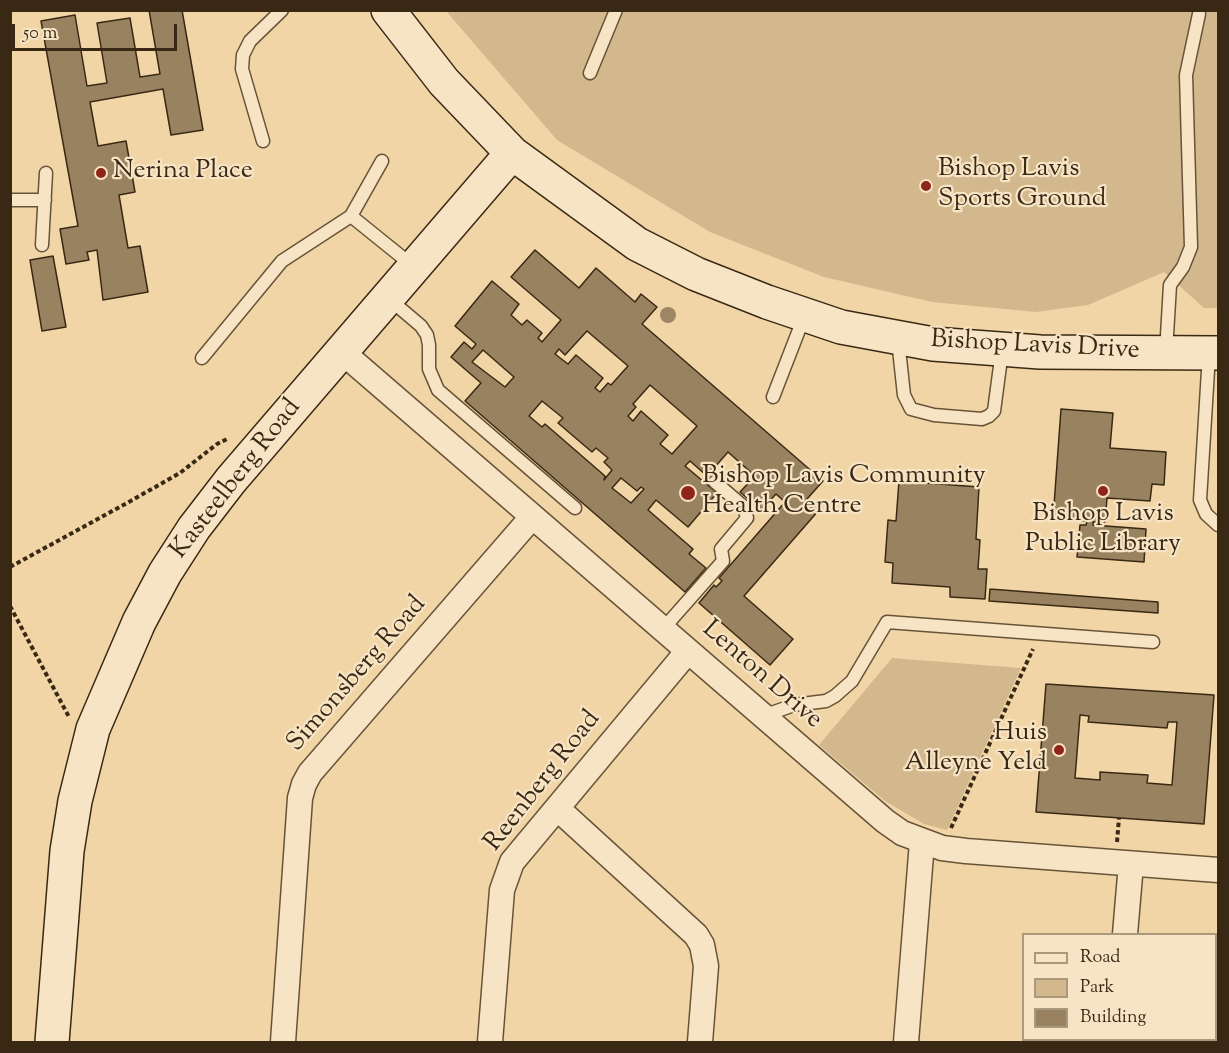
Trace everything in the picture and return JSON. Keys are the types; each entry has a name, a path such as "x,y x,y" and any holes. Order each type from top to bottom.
{"street":[{"name":"Bishop Lavis Drive","path":"388,10 444,82 512,153 637,244 696,274 841,327 898,339 1002,351 1214,353"},
{"name":"Kasteelberg Road","path":"52,1042 67,851 75,801 93,729 119,664 165,573 194,528 231,480 512,153"},
{"name":"Lenton Drive","path":"341,351 885,821 932,845 1218,870"},
{"name":"Simonsberg Road","path":"283,1042 300,798 304,784 310,773 532,517"},
{"name":"Reenberg Road","path":"490,1042 504,881 512,862 688,651"},
{"path":"557,808 696,935 702,945 706,966 700,1042"},
{"path":"906,1042 932,845"},
{"path":"1125,933 1131,864"}],"lane":[{"path":"263,141 242,69 243,55 250,41 282,10"},
{"path":"590,73 616,10"},
{"path":"1166,353 1170,285 1183,267 1191,247 1186,75 1199,14"},
{"path":"202,358 282,261 351,216 382,161"},
{"path":"42,245 46,172"},
{"path":"10,200 45,200"},
{"path":"351,216 414,267"},
{"path":"387,297 421,326 427,335 429,369 438,390 575,508"},
{"path":"773,397 805,315"},
{"path":"898,339 904,395 911,409 934,416 982,419 989,416 993,411 1002,351"},
{"path":"1214,353 1200,500 1206,514 1218,525"},
{"path":"663,629 723,561 721,549 747,518 744,507 715,482"},
{"path":"763,716 794,705 826,701 835,696 852,681 887,622 1153,642"}],"path":[{"path":"10,567 145,493 231,437"},
{"path":"10,606 72,721"},
{"path":"932,845 1040,634"}],"green space":[{"name":"Bishop Lavis Sports Ground","path":"446,11 1218,11 1218,308 1204,308 1164,272 1088,305 1036,312 932,302 824,277 710,232 557,140"},
{"path":"892,658 1021,668 947,830 924,824 885,801 819,745"}],"building":[{"name":"Nerina Place","path":"149,10 182,10 203,130 171,135 163,89 90,102 98,146 126,141 135,192 119,195 128,248 140,246 148,292 103,300 97,250 87,252 89,260 66,264 60,229 78,226 41,21 75,15 87,86 107,83 97,23 130,18 140,77 160,74"},
{"path":"535,250 579,288 596,268 635,302 641,294 657,307 642,324 823,481 807,499 819,510 744,596 793,639 770,665 699,603 714,585 716,587 722,581 719,578 785,502 776,494 761,510 740,492 755,476 728,452 707,476 690,461 685,466 717,493 688,527 656,500 648,510 693,549 689,554 706,568 685,592 465,401 481,383 451,357 464,342 472,349 476,344 455,326 492,281 519,304 511,315 522,325 527,320 542,333 538,338 542,342 561,320 511,277","holes":["587,331 628,366 611,385 608,383 600,392 595,388 603,378 576,355 568,364 555,354 559,349 565,355","483,350 514,377 505,387 472,362","650,385 697,426 672,454 660,444 668,435 641,411 633,421 628,416 636,407 633,404","542,401 563,418 558,423 592,452 596,448 608,458 604,462 612,470 604,480 605,476 545,424 542,427 529,416","621,478 637,491 641,487 644,489 631,503 612,488"]},
{"path":"53,256 66,327 42,331 30,260"},
{"name":"Bishop Lavis Public Library","path":"1061,409 1113,413 1110,448 1166,452 1164,485 1152,484 1150,501 1107,498 1105,522 1093,522 1093,525 1146,529 1144,562 1077,557 1080,525 1086,525 1087,521 1053,519"},
{"path":"899,481 979,487 976,539 980,540 978,569 987,569 985,599 950,597 950,587 892,583 893,563 885,562 888,520 896,521"},
{"path":"990,589 1158,602 1158,613 989,601"},
{"name":"Huis Alleyne Yeld","path":"1046,684 1214,695 1204,824 1036,812","holes":["1080,715 1089,716 1088,722 1167,728 1168,722 1177,722 1172,785 1147,783 1148,775 1100,772 1100,780 1075,778"]}],"place":[{"name":"Nerina Place","path":"101,173"},
{"name":"Bishop Lavis Sports Ground","path":"926,186"},
{"name":"Bishop Lavis Public Library","path":"1103,491"},
{"name":"Bishop Lavis Community Health Centre","path":"688,493"},
{"name":"Huis Alleyne Yeld","path":"1059,750"}]}
